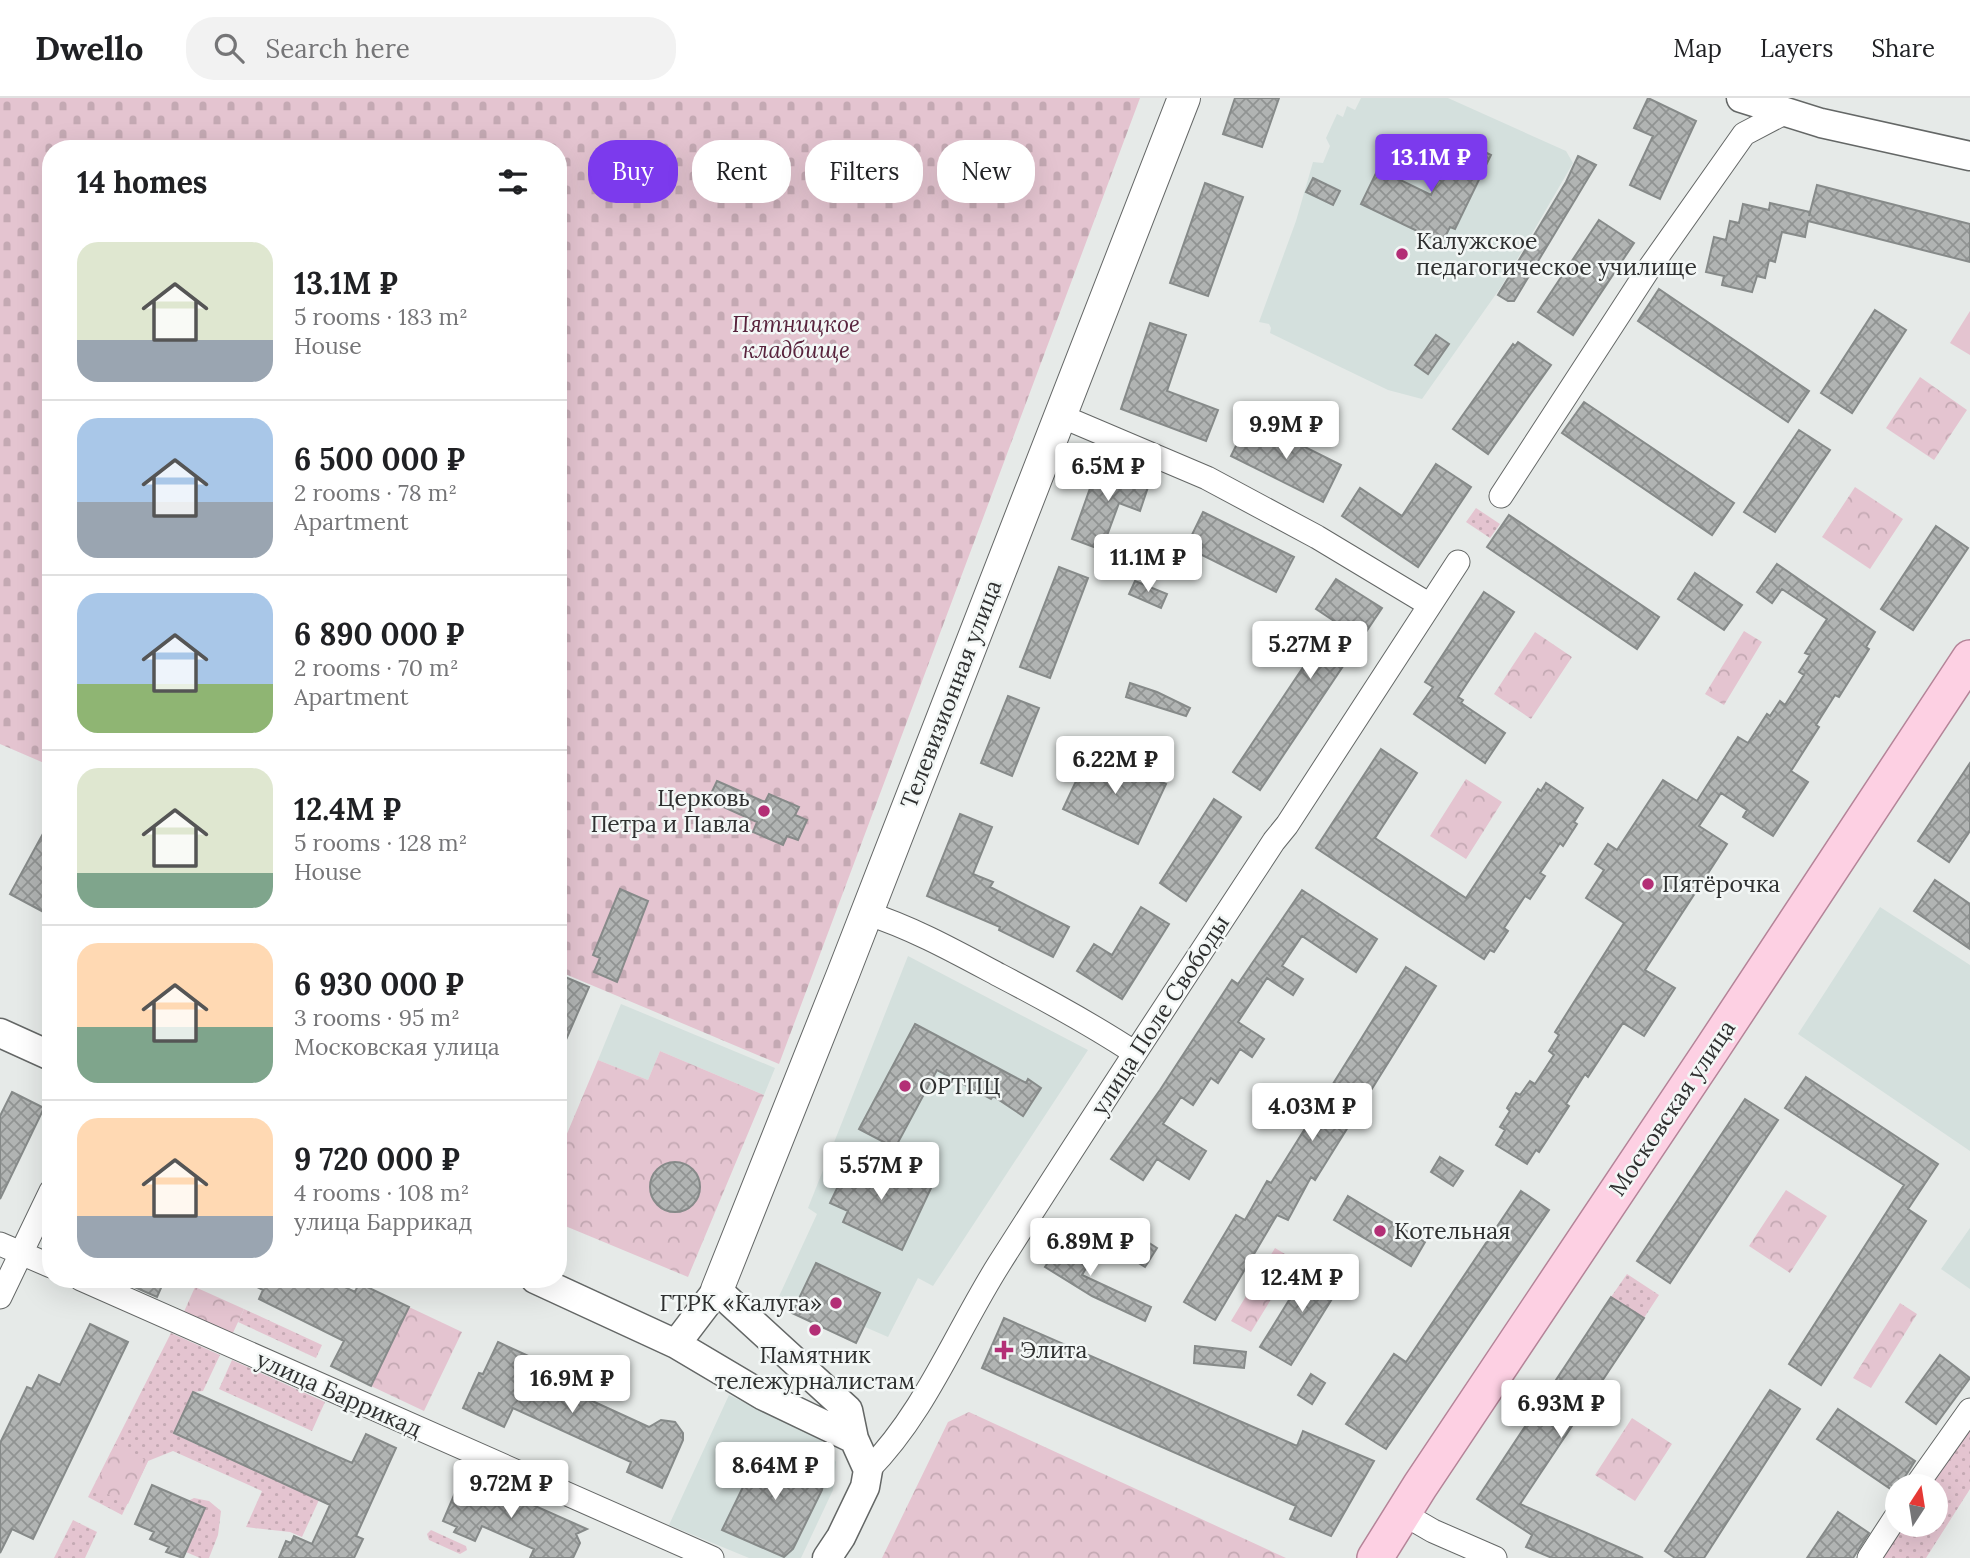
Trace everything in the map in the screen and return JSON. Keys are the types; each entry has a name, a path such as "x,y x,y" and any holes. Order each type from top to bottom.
{"main road":[{"name":"Телевизионная улица","path":"717,1290 1184,98"},
{"name":"Московская улица","path":"1374,1558 1970,658"}],"street":[{"path":"1741,98 1821,124 1970,156"},
{"path":"1501,496 1648,270 1744,134 1784,113"},
{"path":"1061,416 1207,478 1317,537 1430,605"},
{"name":"улица Поле Свободы","path":"861,1455 891,1447 930,1386 997,1266 1458,562"},
{"path":"866,913 896,923 955,951 1135,1053"},
{"path":"0,1033 42,1052"},
{"path":"0,1297 11,1248 42,1204"},
{"path":"11,1248 42,1262"},
{"name":"улица Баррикад","path":"100,1288 712,1558"},
{"path":"555,1288 676,1344 861,1455"},
{"path":"676,1344 717,1290 848,1410 861,1455 865,1487 836,1551"},
{"path":"1925,1474 1970,1410"},
{"path":"1402,1513 1433,1531 1495,1558"},
{"path":"1869,1558 1885,1533"}],"shaded area":[{"name":"Калужское педагогическое училище","path":"1361,98 1448,98 1566,151 1573,163 1501,287 1422,399 1388,390 1270,333 1269,324 1259,322 1296,221 1313,162 1323,163 1330,146 1326,138 1337,114 1343,117 1347,106 1355,110"},
{"path":"1880,907 1970,965 1970,1151 1798,1034"},
{"path":"908,956 1088,1050 933,1286 918,1278 888,1337 865,1327 856,1343 775,1305 817,1214 808,1208"},
{"path":"621,1004 775,1068 764,1095 660,1051 648,1080 598,1060"},
{"path":"1970,1228 1970,1289 1941,1269"},
{"path":"729,1395 821,1440 836,1462 833,1490 801,1558 749,1558 669,1525"}],"green space":[{"name":"Пятницкое кладбище","path":"0,98 1140,98 779,1064 567,975 567,140 42,140 42,762 0,744"},
{"path":"1970,311 1970,355 1950,343"},
{"path":"1920,377 1967,410 1934,460 1886,428"},
{"path":"1855,487 1903,519 1870,569 1822,537"},
{"path":"1476,508 1500,524 1490,538 1466,522"},
{"path":"1744,631 1762,642 1724,705 1705,694"},
{"path":"1535,632 1572,657 1531,719 1494,694"},
{"path":"1466,779 1502,802 1466,859 1430,836"},
{"path":"660,1051 764,1095 688,1277 567,1227 567,1134 598,1060 648,1080"},
{"path":"1786,1190 1827,1216 1790,1273 1749,1246"},
{"path":"1275,1248 1295,1260 1251,1332 1231,1321"},
{"path":"1627,1274 1659,1295 1644,1318 1611,1297"},
{"path":"195,1288 244,1309 232,1335 183,1314"},
{"path":"1900,1303 1917,1314 1871,1388 1853,1378"},
{"path":"409,1307 462,1332 424,1411 371,1386"},
{"path":"244,1309 322,1345 316,1358 238,1322"},
{"path":"171,1333 220,1355 203,1391 193,1392 174,1434 319,1500 302,1537 290,1532 246,1527 262,1491 173,1451 148,1461 122,1515 88,1497"},
{"path":"232,1360 325,1402 312,1431 219,1389"},
{"path":"969,1412 1286,1558 882,1558 948,1422"},
{"path":"1632,1418 1672,1444 1635,1501 1595,1475"},
{"path":"1970,1426 1970,1489 1948,1524 1948,1474 1935,1474"},
{"path":"115,1445 148,1461 128,1504 94,1488"},
{"path":"194,1498 209,1501 221,1511 218,1535 209,1558 200,1558 186,1552 205,1508 188,1501"},
{"path":"73,1520 97,1532 85,1558 54,1558"},
{"path":"431,1530 466,1546 467,1550 460,1554 429,1540 427,1534"},
{"path":"1891,1537 1939,1537 1926,1558 1878,1558"}],"building":[{"path":"1235,98 1279,98 1262,147 1223,134"},
{"path":"1648,98 1696,121 1660,199 1630,185 1653,136 1634,128"},
{"path":"1458,139 1491,155 1455,229 1450,227 1442,243 1361,204 1378,169 1431,195"},
{"path":"1578,156 1596,165 1514,301 1508,301 1498,295 1566,182"},
{"path":"1313,178 1340,191 1333,205 1306,192"},
{"path":"1205,183 1243,197 1208,296 1170,283"},
{"path":"1817,185 1970,224 1970,262 1808,221 1805,237 1782,232 1775,262 1769,260 1765,278 1757,276 1752,292 1722,285 1724,276 1706,272 1714,237 1726,240 1730,221 1739,223 1743,204 1769,210 1770,203 1810,212 1809,216"},
{"path":"1599,220 1634,243 1573,335 1538,312"},
{"path":"1659,289 1809,391 1788,422 1638,321"},
{"path":"1875,310 1906,330 1852,413 1821,393"},
{"path":"1150,323 1186,335 1167,391 1218,410 1206,441 1121,409"},
{"path":"1436,335 1449,344 1428,374 1415,365"},
{"path":"1518,342 1551,365 1488,454 1453,429 1513,344 1515,346"},
{"path":"1584,402 1734,503 1712,535 1562,433"},
{"path":"1249,419 1341,465 1323,502 1231,456"},
{"path":"1799,430 1830,450 1775,532 1744,512"},
{"path":"1099,463 1150,481 1140,511 1119,503 1105,541 1102,540 1099,549 1072,539"},
{"path":"1436,464 1471,487 1418,567 1342,516 1360,488 1402,516"},
{"path":"1203,512 1294,557 1276,592 1186,547"},
{"path":"1509,515 1659,617 1637,649 1487,547"},
{"path":"1936,526 1968,548 1913,630 1881,609"},
{"path":"1777,564 1875,632 1866,647 1869,649 1839,697 1835,695 1816,725 1819,727 1791,771 1808,782 1773,836 1743,817 1747,810 1721,793 1699,826 1727,844 1645,970 1675,988 1644,1036 1623,1023 1588,1077 1585,1074 1566,1104 1569,1106 1539,1152 1536,1150 1527,1164 1496,1145 1505,1130 1500,1127 1510,1111 1507,1108 1516,1093 1520,1095 1530,1081 1535,1084 1554,1055 1549,1051 1559,1035 1555,1032 1624,923 1586,898 1604,870 1595,864 1608,844 1617,850 1663,780 1697,801 1738,737 1748,743 1767,714 1770,716 1780,701 1785,705 1804,675 1799,672 1810,655 1805,653 1827,619 1782,589 1772,603 1757,592"},
{"path":"1059,567 1088,578 1050,678 1020,667"},
{"path":"1695,573 1742,605 1724,630 1678,599"},
{"path":"1336,579 1382,608 1260,790 1233,772 1334,621 1316,609"},
{"path":"1135,581 1167,594 1161,608 1129,594"},
{"path":"1484,592 1514,612 1458,697 1463,700 1461,703 1505,733 1485,763 1414,714 1433,687 1425,682"},
{"path":"1130,683 1190,708 1186,716 1126,697"},
{"path":"1008,696 1039,708 1012,776 981,763"},
{"path":"1091,749 1166,784 1138,844 1063,809"},
{"path":"1381,749 1417,773 1375,838 1466,898 1538,789 1541,791 1546,783 1583,808 1574,822 1577,824 1563,846 1560,843 1540,873 1545,876 1530,899 1525,896 1504,928 1508,931 1494,952 1490,950 1484,959 1316,848"},
{"path":"1970,763 1970,831 1949,862 1918,841"},
{"name":"Церковь Петра и Павла","path":"717,781 765,802 769,794 799,807 795,815 807,820 798,840 787,836 783,845 753,832 757,822 708,800"},
{"path":"1214,799 1241,817 1186,901 1160,883"},
{"path":"960,814 992,827 973,874 993,882 990,887 1069,927 1053,957 999,930 1000,927 927,896"},
{"path":"42,835 42,911 10,894"},
{"path":"1935,880 1970,904 1970,949 1914,911"},
{"path":"620,889 648,901 617,982 594,972 600,958 593,955"},
{"path":"1302,890 1377,939 1356,972 1302,936 1282,966 1303,979 1293,995 1267,978 1238,1022 1264,1039 1252,1057 1240,1049 1218,1083 1211,1078 1193,1105 1181,1097 1163,1124 1206,1151 1189,1179 1157,1159 1143,1180 1111,1159 1232,980 1238,984"},
{"path":"1141,907 1169,924 1122,999 1077,971 1094,944 1112,955"},
{"path":"1406,967 1436,986 1315,1180 1311,1177 1288,1220 1277,1215 1215,1320 1184,1302 1236,1215 1245,1220 1267,1181 1271,1183"},
{"path":"567,978 589,987 567,1037"},
{"name":"ОРТПЦ","path":"915,1024 1026,1083 1028,1079 1041,1088 1023,1116 993,1096 991,1099 937,1070 895,1148 859,1129"},
{"path":"1806,1077 1938,1164 1908,1209 1926,1221 1821,1385 1789,1364 1904,1185 1785,1108"},
{"path":"12,1092 42,1107 42,1112 0,1199 0,1116"},
{"path":"1745,1099 1778,1120 1670,1283 1637,1261"},
{"path":"1440,1157 1463,1171 1453,1186 1431,1172"},
{"path":"851,1159 881,1173 885,1164 932,1186 902,1250 843,1222 848,1211 830,1203"},
{"path":"675,1162 692,1170 700,1187 692,1204 675,1212 658,1204 650,1187 658,1170"},
{"path":"1521,1191 1549,1210 1386,1449 1346,1424 1394,1354 1406,1362"},
{"name":"Котельная","path":"1348,1196 1425,1242 1411,1266 1334,1220"},
{"path":"1129,1230 1157,1248 1145,1267 1117,1250"},
{"path":"1066,1235 1095,1253 1082,1275 1151,1307 1145,1321 1092,1296 1045,1267"},
{"name":"ГТРК «Калуга»","path":"816,1263 880,1293 856,1343 792,1313"},
{"path":"1312,1263 1343,1281 1291,1365 1260,1347"},
{"path":"136,1288 161,1288 157,1297"},
{"path":"259,1288 347,1288 355,1292 357,1288 369,1288 409,1307 371,1386 331,1366 344,1341 259,1299 263,1290"},
{"path":"1611,1297 1644,1318 1520,1504 1643,1558 1552,1558 1526,1547 1532,1535 1477,1499"},
{"path":"1004,1318 1297,1446 1303,1431 1374,1461 1331,1536 1290,1519 1296,1506 982,1368"},
{"path":"90,1324 128,1342 33,1539 12,1529 0,1553 0,1443 27,1387 32,1389 39,1375 60,1385"},
{"path":"498,1342 535,1359 529,1372 649,1427 661,1420 675,1422 683,1433 683,1440 662,1488 627,1472 631,1462 513,1408 504,1427 463,1408 479,1373 483,1374"},
{"path":"1195,1346 1246,1352 1244,1368 1194,1363"},
{"path":"1940,1355 1970,1378 1936,1424 1906,1402"},
{"path":"1311,1374 1325,1383 1312,1404 1298,1395"},
{"path":"1770,1390 1800,1409 1704,1558 1675,1558 1665,1551"},
{"path":"193,1392 352,1463 366,1434 396,1448 356,1536 363,1539 354,1558 279,1558 286,1541 291,1543 294,1536 312,1544 330,1505 174,1433"},
{"path":"1838,1409 1915,1461 1907,1474 1885,1474 1885,1485 1817,1439"},
{"path":"764,1444 816,1467 824,1480 822,1490 793,1549 784,1557 722,1530"},
{"path":"463,1474 587,1529 576,1534 580,1543 573,1558 530,1558 534,1549 482,1526 475,1541 454,1532 457,1527 443,1521"},
{"path":"152,1485 205,1508 183,1558 166,1552 169,1547 150,1539 154,1532 135,1524"},
{"path":"1838,1512 1869,1533 1853,1558 1807,1558"}],"place":[{"name":"Калужское педагогическое училище","path":"1402,254"},
{"name":"Церковь Петра и Павла","path":"764,811"},
{"name":"Пятёрочка","path":"1648,884"},
{"name":"ОРТПЦ","path":"905,1086"},
{"name":"Котельная","path":"1380,1231"},
{"name":"ГТРК «Калуга»","path":"836,1303"},
{"name":"Памятник тележурналистам","path":"815,1330"},
{"name":"Элита","path":"1004,1350"}]}
